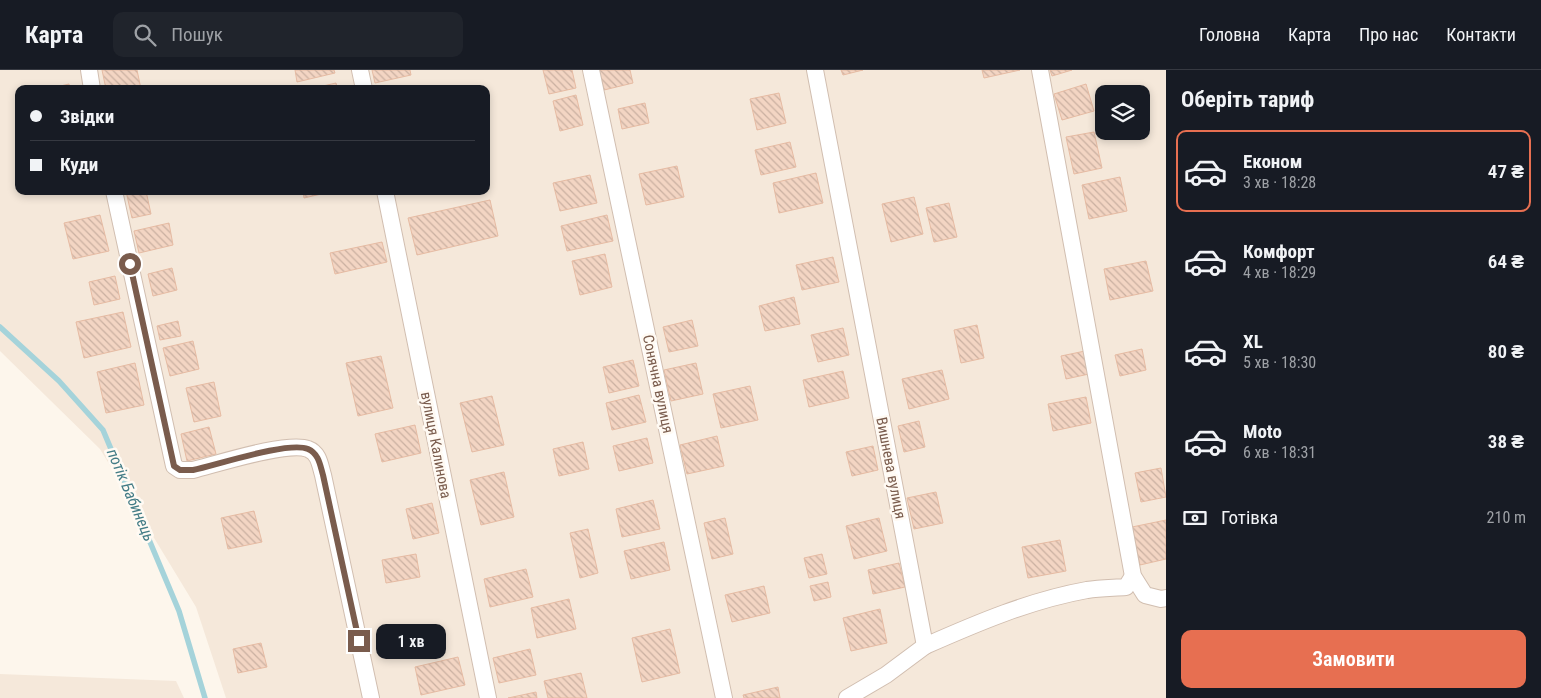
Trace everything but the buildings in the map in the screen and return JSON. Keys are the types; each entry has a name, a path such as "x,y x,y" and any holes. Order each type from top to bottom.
{"street":[{"path":"89,70 91,85"},
{"path":"360,70 363,85"},
{"name":"Сонячна вулиця","path":"591,70 724,698"},
{"name":"Вишнева вулиця","path":"815,70 925,646"},
{"path":"1040,70 1134,576 1145,595 1161,599 1166,598"},
{"path":"115,195 174,466 180,470 193,470 269,450 300,447 309,449 317,456 371,698"},
{"name":"вулиця Калинова","path":"386,195 488,698"},
{"path":"847,698 886,675 925,646 1006,613 1051,598 1088,590 1126,587 1134,576"}],"shaded area":[{"path":"0,70 1166,70 1166,698 226,698 196,607 100,449 0,351"},
{"path":"0,674 176,681 184,698 0,698"}],"waterway":[{"name":"потік Бабинець","path":"0,327 59,381 103,430 179,611 205,698"}],"route":[{"path":"130,264 174,466 180,470 193,470 269,450 300,447 309,449 317,456 323,475 359,641"}]}
